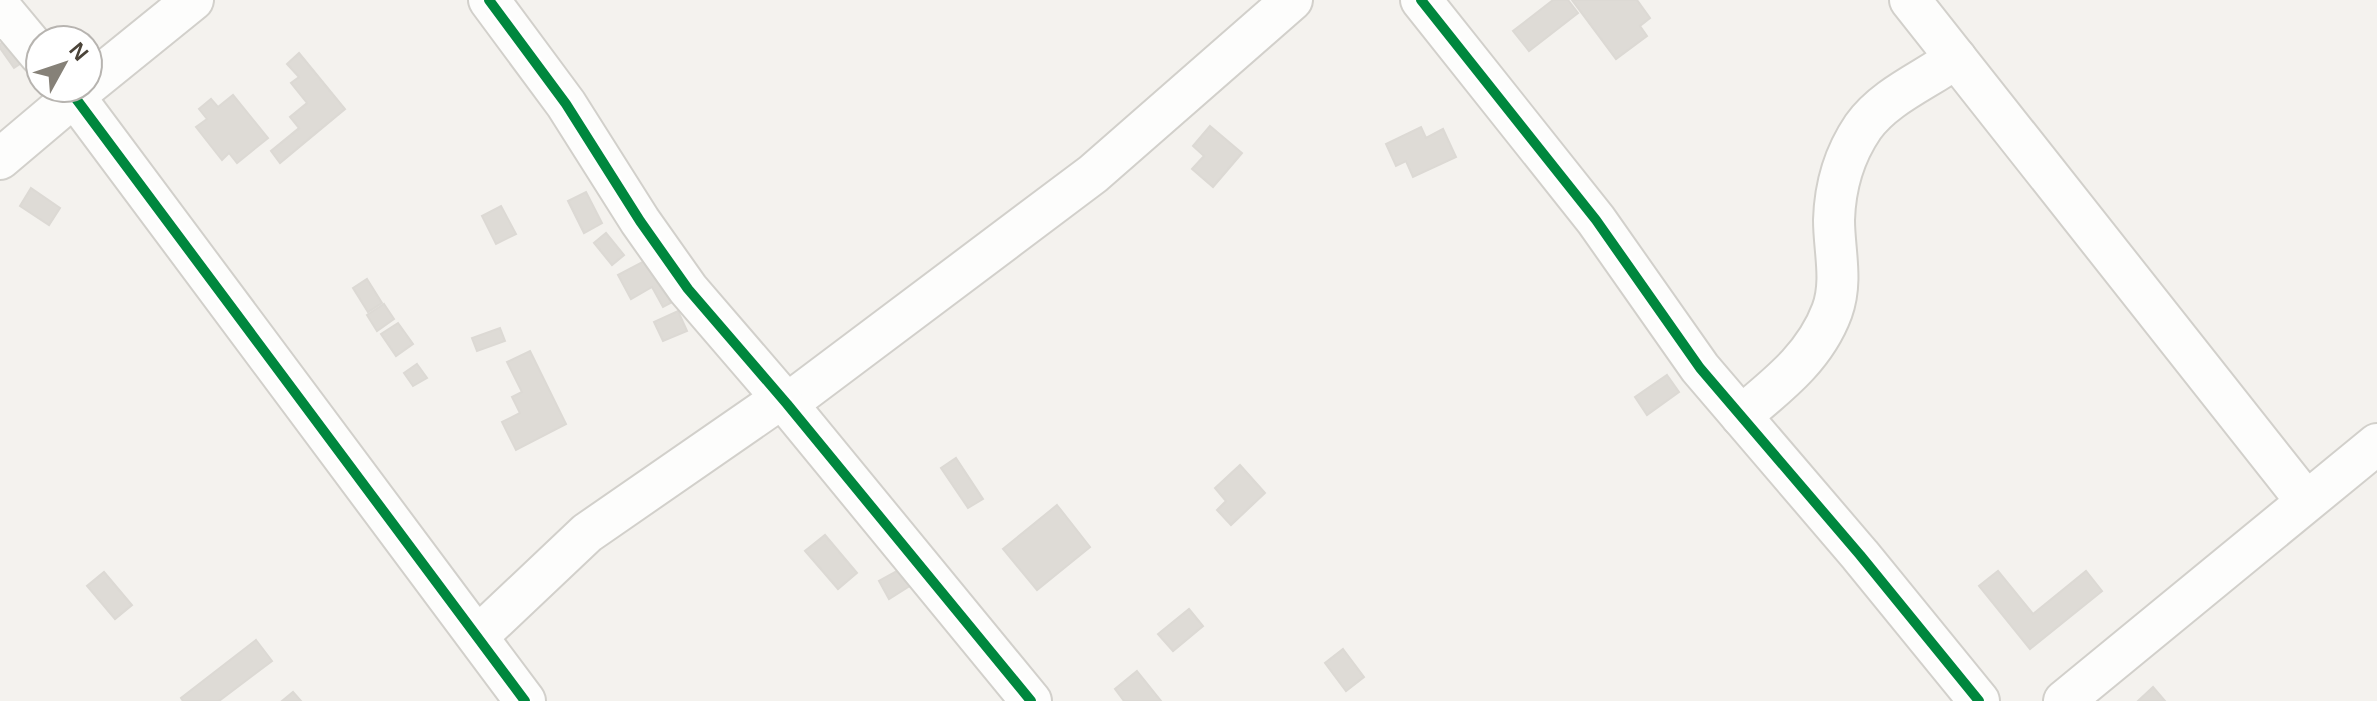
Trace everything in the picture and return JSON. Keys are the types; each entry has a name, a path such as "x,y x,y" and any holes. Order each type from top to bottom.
{"street":[{"path":"104,69 193,0"},
{"path":"489,0 566,104 640,221 688,289 785,401 1031,701"},
{"path":"478,636 587,533 785,401 1093,174 1292,0"},
{"path":"1421,0 1596,220 1700,368 1979,701"},
{"path":"1910,0 2306,501"},
{"path":"0,7 24,36"},
{"path":"1741,416 1789,375 1816,345 1833,308 1838,266 1834,221 1838,183 1847,155 1864,125 1881,108 1956,58"},
{"path":"0,159 62,104"},
{"path":"90,104 522,700"},
{"path":"2064,701 2377,444"}],"building":[{"path":"1553,0 1568,0 1578,13 1529,51 1513,31"},
{"path":"1572,0 1637,0 1650,18 1640,26 1647,36 1616,59"},
{"path":"10,37 24,61 14,68 0,44"},
{"path":"299,53 345,109 280,163 271,151 299,128 290,117 307,103 291,83 299,77 287,64"},
{"path":"233,95 268,138 237,163 229,153 222,160 196,127 207,119 199,109 211,99 218,107"},
{"path":"1210,126 1242,153 1213,187 1192,169 1204,156 1193,146"},
{"path":"1421,127 1426,138 1443,129 1456,157 1413,177 1406,161 1396,166 1386,144"},
{"path":"31,188 60,208 49,225 20,206"},
{"path":"586,192 602,223 584,233 568,201"},
{"path":"501,206 516,234 496,244 482,216"},
{"path":"606,233 624,255 612,265 594,243"},
{"path":"652,257 676,300 663,307 652,287 631,299 618,275"},
{"path":"367,279 382,303 368,312 353,288"},
{"path":"384,304 394,319 377,331 367,315"},
{"path":"678,311 687,331 663,341 654,322"},
{"path":"398,323 413,344 396,356 381,334"},
{"path":"500,328 505,341 477,351 472,338"},
{"path":"530,351 566,424 516,450 502,422 520,413 512,397 522,392 507,362"},
{"path":"417,364 427,378 413,386 404,373"},
{"path":"1667,375 1679,392 1647,415 1635,397"},
{"path":"956,458 983,499 968,508 941,468"},
{"path":"1240,465 1265,493 1231,525 1217,510 1226,501 1215,488"},
{"path":"1057,505 1090,547 1037,590 1003,549"},
{"path":"825,535 857,573 838,589 805,551"},
{"path":"904,567 913,584 889,599 879,581"},
{"path":"1998,571 2033,614 2086,571 2102,591 2030,649 1979,586"},
{"path":"104,572 132,605 115,619 87,586"},
{"path":"1189,609 1203,626 1173,651 1158,634"},
{"path":"256,640 272,661 219,701 183,701 181,698"},
{"path":"1343,649 1364,677 1346,691 1325,663"},
{"path":"1137,671 1161,701 1124,701 1115,689"},
{"path":"2153,687 2165,701 2138,701"},
{"path":"293,692 301,701 282,701"}],"cycle path":[{"path":"489,0 566,104 640,221 688,289 787,404 1031,701"},
{"path":"1421,0 1596,220 1700,368 1860,555 1979,701"},
{"path":"80,104 525,701"}]}
